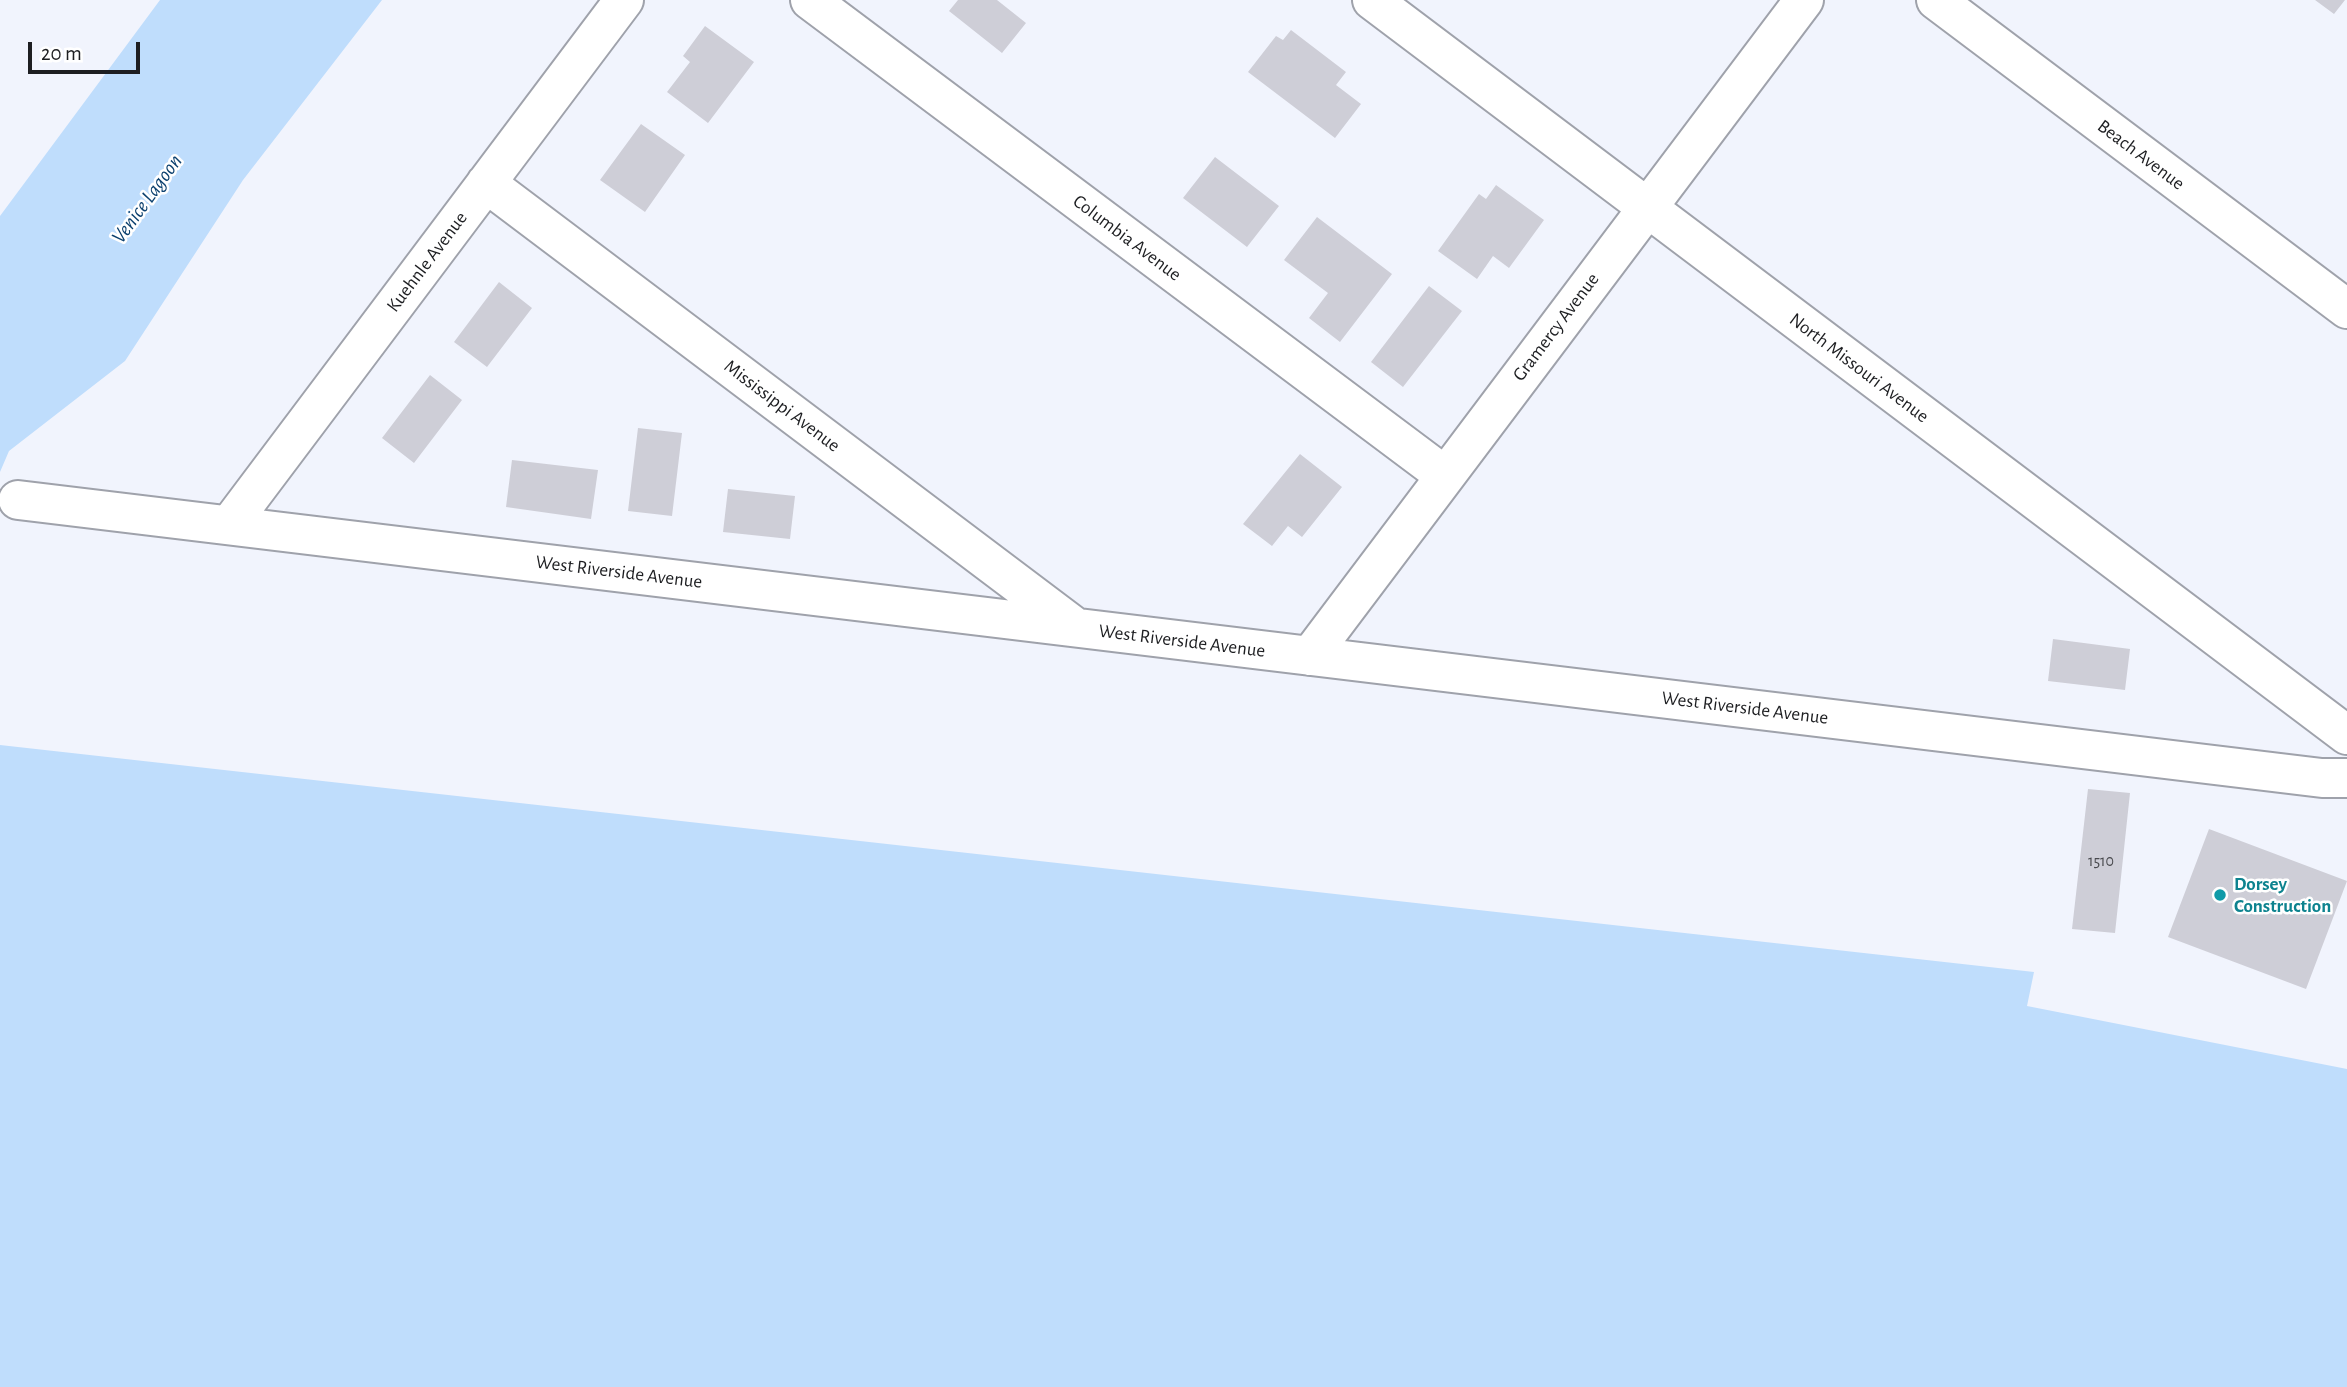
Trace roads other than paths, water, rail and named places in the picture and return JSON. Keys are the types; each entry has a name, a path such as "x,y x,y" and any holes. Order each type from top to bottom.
{"street":[{"name":"Kuehnle Avenue","path":"230,524 624,0"},
{"name":"Columbia Avenue","path":"810,0 1444,475"},
{"name":"North Missouri Avenue","path":"1371,0 2347,735"},
{"name":"Gramercy Avenue","path":"1310,656 1804,0"},
{"name":"Beach Avenue","path":"1936,0 2347,309"},
{"name":"Mississippi Avenue","path":"486,183 1077,628"},
{"name":"West Riverside Avenue","path":"18,500 2282,773 2347,778"}],"water":[{"name":"Venice Lagoon","path":"160,0 382,0 243,180 125,361 9,451 0,472 0,216"},
{"path":"0,745 2034,972 2027,1006 2347,1069 2347,1387 0,1387"}],"place":[{"name":"Dorsey Construction","path":"2220,895"}]}
